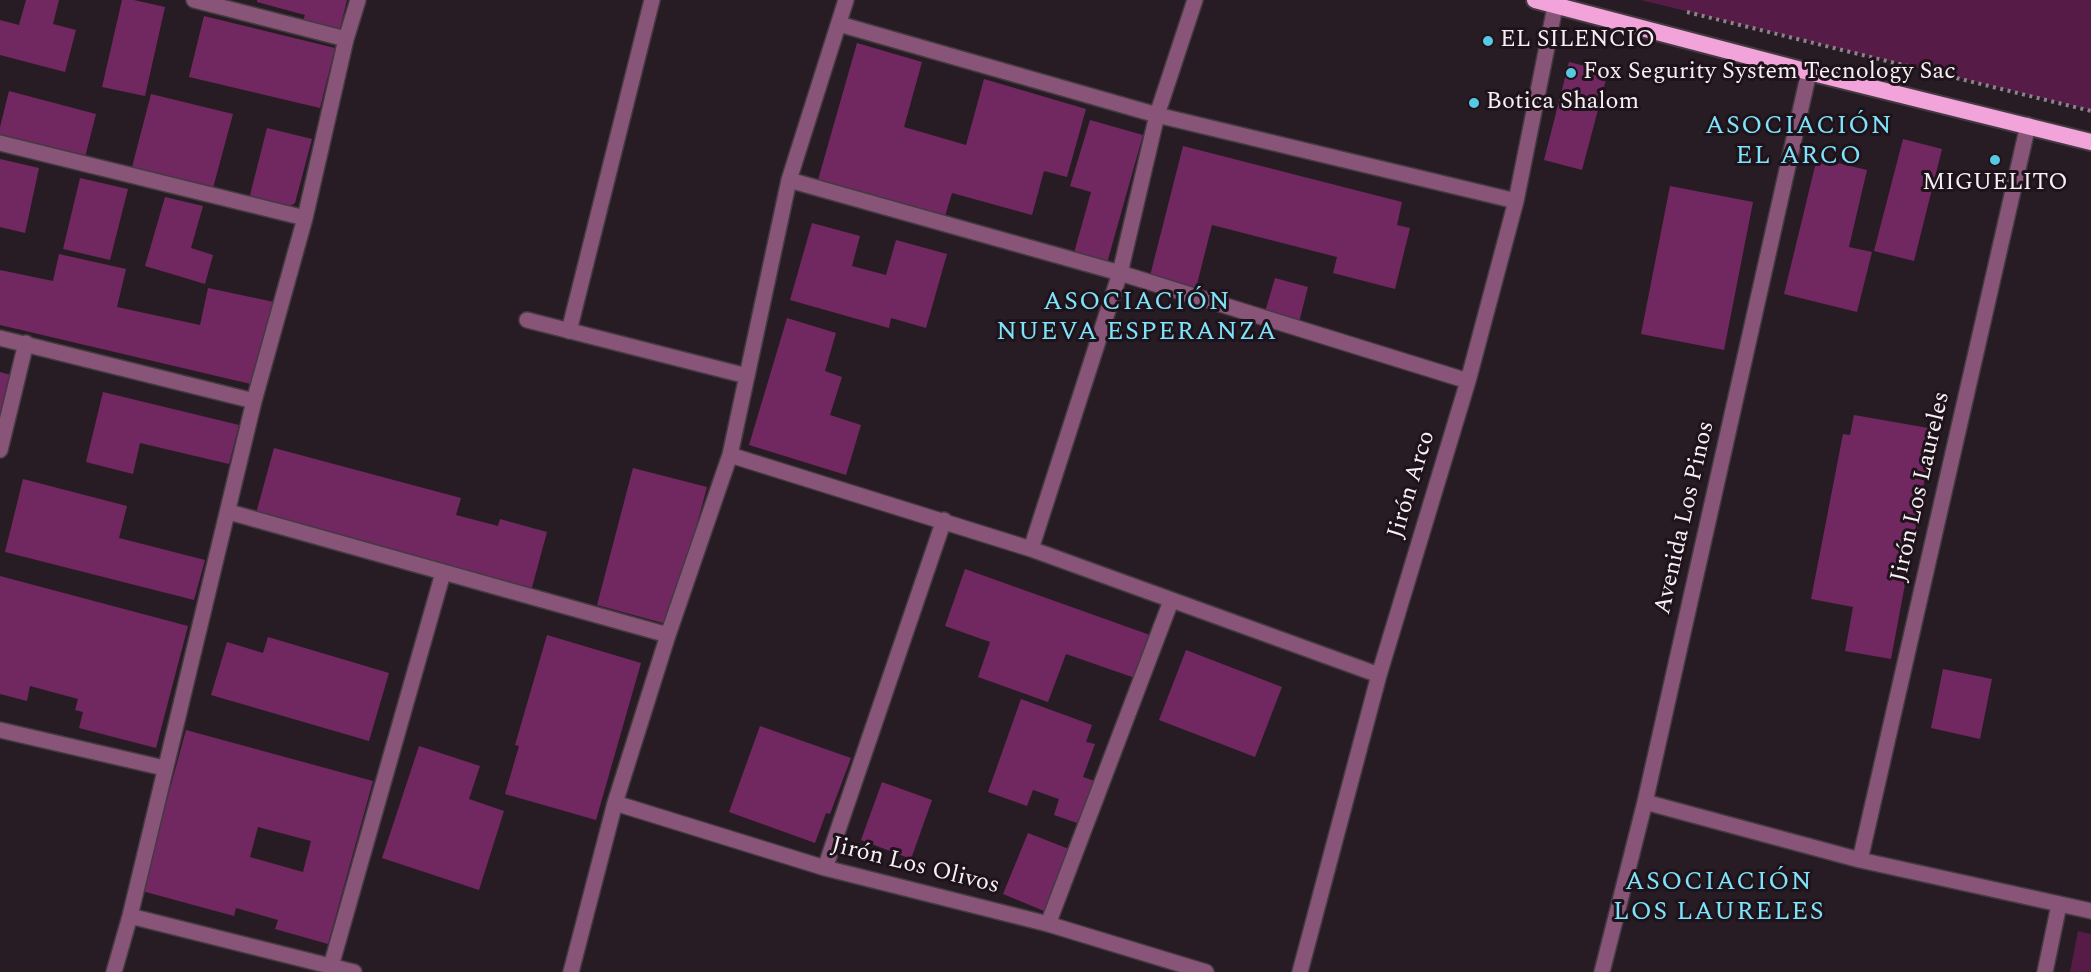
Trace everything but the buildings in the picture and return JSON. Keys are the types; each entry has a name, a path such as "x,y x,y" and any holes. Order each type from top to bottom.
{"highway":[{"path":"1535,0 1809,72 2091,142"}],"street":[{"path":"194,0 346,39"},
{"path":"114,972 229,512 254,401 305,218 346,39 358,0"},
{"path":"569,331 652,0"},
{"path":"571,972 615,803 668,635 730,455 789,180 846,0"},
{"path":"1031,549 1120,273 1157,115 1195,0"},
{"name":"Jirón Arco","path":"1300,972 1379,675 1468,381 1516,201 1555,7"},
{"path":"839,24 1157,115 1516,201"},
{"name":"Avenida Los Pinos","path":"1602,972 1645,802 1809,72"},
{"name":"Jirón Los Laureles","path":"1860,860 2028,125"},
{"path":"0,143 305,218"},
{"path":"789,180 1120,273 1468,381"},
{"path":"527,320 747,376"},
{"path":"0,338 254,401"},
{"path":"0,450 26,343"},
{"path":"730,455 1031,549 1379,675"},
{"path":"229,512 668,635"},
{"path":"825,868 944,520"},
{"path":"331,966 443,573"},
{"path":"1048,924 1170,601"},
{"path":"0,730 164,768"},
{"path":"1645,802 1860,860 2091,911"},
{"name":"Jirón Los Olivos","path":"615,803 825,868 1048,924 1206,972"},
{"path":"2045,972 2059,905"},
{"path":"130,915 354,972"}],"path":[{"path":"1686,11 2091,111"}],"shaded area":[{"path":"1641,0 2091,0 2091,110"},
{"path":"2078,931 2091,934 2091,972 2070,972"}],"place":[{"name":"EL SILENCIO","path":"1488,41"},
{"name":"Fox Segurity System Tecnology Sac","path":"1571,73"},
{"name":"Botica Shalom","path":"1474,103"},
{"name":"MIGUELITO","path":"1995,160"}],"district":[{"name":"ASOCIACIÓN EL ARCO","path":"1799,143"},
{"name":"ASOCIACIÓN NUEVA ESPERANZA","path":"1137,319"},
{"name":"ASOCIACIÓN LOS LAURELES","path":"1719,899"}]}
